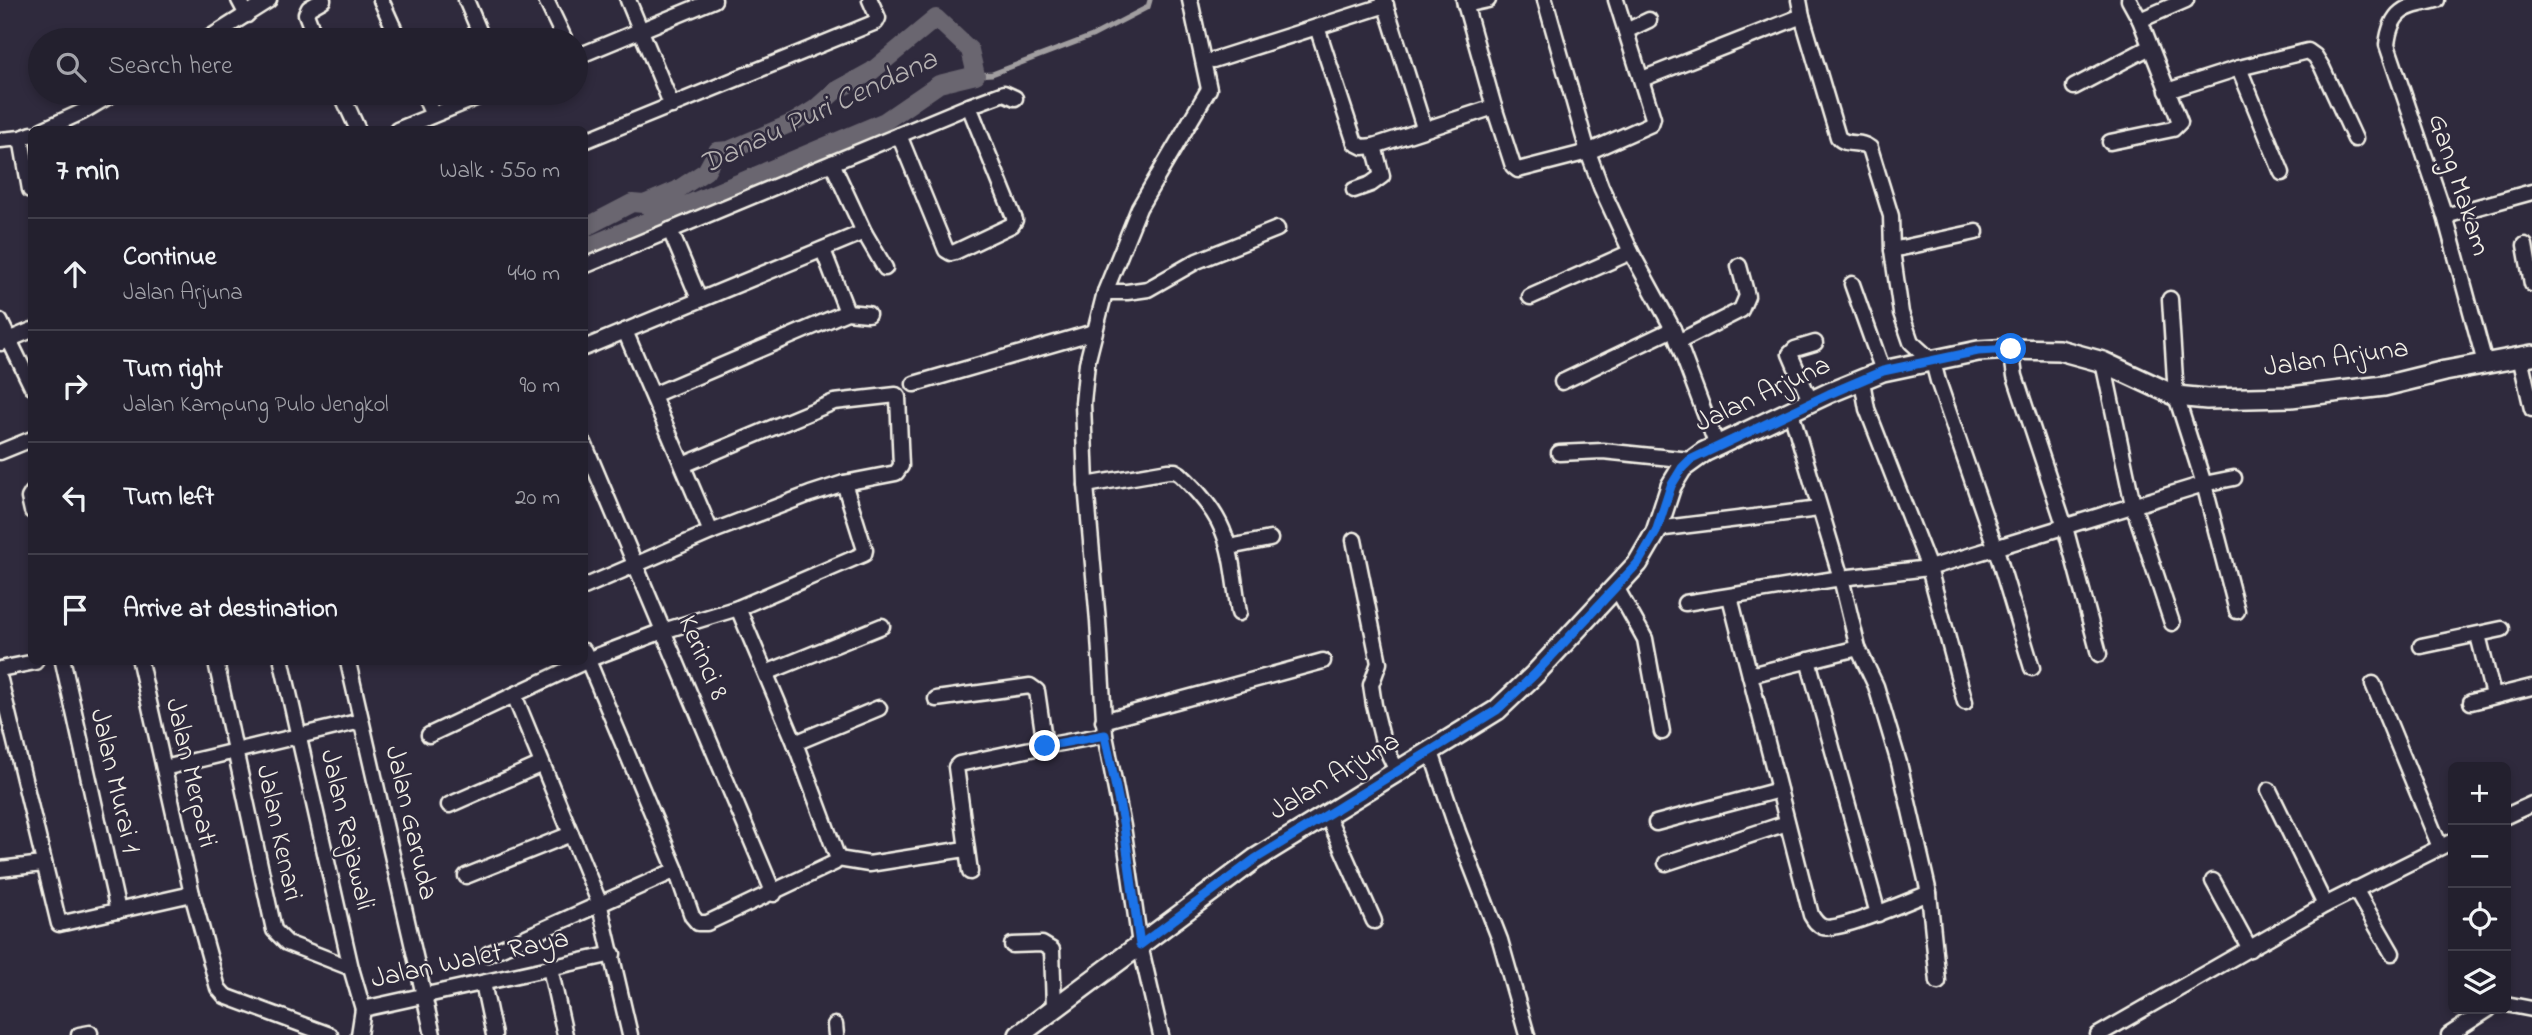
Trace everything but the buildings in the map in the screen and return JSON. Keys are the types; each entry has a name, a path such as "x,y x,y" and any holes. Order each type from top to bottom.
{"street":[{"path":"239,0 247,15"},
{"path":"226,28 269,0"},
{"path":"311,28 306,14 323,0"},
{"path":"381,0 394,28"},
{"path":"466,0 478,28"},
{"path":"546,0 559,28"},
{"path":"628,0 672,106"},
{"path":"588,139 877,21 870,0"},
{"path":"1161,1035 1140,945 1124,827 1104,728 1086,485 1083,403 1094,332 1105,292 1139,208 1209,89 1190,0"},
{"path":"1488,0 1464,3 1494,107 1516,169 1588,152 1651,124 1653,118 1642,79 1616,0"},
{"path":"1545,0 1588,152 1601,187 1631,253 1676,335 1717,446"},
{"path":"1799,0 1838,137 1845,142 1864,144 1870,148 1891,216 1892,250 1901,313 1911,342 1933,362 1996,549 2032,668"},
{"path":"2110,142 2173,129 2179,125 2180,120 2140,20 2129,0"},
{"path":"2140,20 2186,0"},
{"name":"Gang Makam","path":"2437,0 2410,6 2396,14 2391,22 2387,45 2445,216 2485,363"},
{"path":"588,52 708,1"},
{"path":"1213,60 1385,2 1424,128"},
{"path":"1642,79 1802,16"},
{"path":"1626,30 1649,20"},
{"path":"1317,27 1353,139 1363,147 1374,146 1494,107"},
{"path":"2074,88 2150,47"},
{"path":"2167,91 2239,68 2304,51 2312,53 2322,67 2354,139"},
{"path":"2239,68 2282,173"},
{"path":"588,264 969,106 1004,93 1015,98"},
{"path":"51,126 94,105"},
{"path":"347,105 356,126"},
{"path":"428,105 433,115"},
{"path":"409,126 458,105"},
{"path":"899,135 946,250 955,252 1012,225 1015,220 969,106"},
{"path":"0,140 26,136 28,163"},
{"path":"1354,190 1371,184 1382,176 1374,146"},
{"path":"832,163 864,232 885,268"},
{"path":"2445,216 2532,192"},
{"path":"1105,292 1148,289 1197,261 1277,229"},
{"path":"670,230 699,299"},
{"path":"588,346 864,232"},
{"path":"1892,250 1976,232"},
{"path":"2525,245 2532,284"},
{"path":"823,250 847,312"},
{"path":"1530,298 1631,253"},
{"path":"1562,382 1741,310 1746,296 1739,266"},
{"path":"1852,284 1883,371"},
{"path":"2170,299 2176,396 2204,484 2237,611"},
{"path":"653,395 847,312 868,314"},
{"path":"0,321 4,341 28,380"},
{"path":"625,331 711,532"},
{"path":"4,341 28,332"},
{"path":"914,384 1094,332"},
{"path":"1811,403 1790,354 1795,349 1815,343"},
{"path":"2011,349 2015,376 2065,527 2099,653"},
{"name":"Jalan Arjuna","path":"1023,1033 1054,1007 1255,859 1497,710 1534,675 1638,563 1656,532 1671,486 1690,460 1862,380 1883,371 1978,351 2059,350 2103,362 2176,396 2220,399 2291,397 2384,386 2526,356"},
{"path":"2526,356 2532,409"},
{"path":"2103,362 2133,505 2172,623"},
{"path":"1862,380 1867,409 1929,568 1965,702"},
{"path":"588,585 711,532 844,483 896,474 901,466 906,442 896,394 834,402 683,466"},
{"path":"1791,412 1841,578 1858,648 1876,686 1896,753 1929,893 1938,982"},
{"path":"0,452 28,441"},
{"path":"1559,453 1603,450 1690,460"},
{"name":"Kerinci 8","path":"588,452 774,894"},
{"path":"1086,485 1175,471 1212,507 1224,527 1239,613"},
{"path":"1685,603 1841,578 1929,568 2204,484 2234,478"},
{"path":"588,657 738,608 865,553 844,483"},
{"path":"1656,532 1665,528 1819,509"},
{"path":"1229,547 1270,539"},
{"path":"1354,540 1379,663 1371,685 1374,705 1384,742 1396,771"},
{"path":"1616,587 1638,622 1645,639 1662,732"},
{"path":"1730,597 1811,915 1817,923 1828,928 1878,914 1929,893"},
{"path":"738,608 795,743 838,859"},
{"path":"766,673 882,626"},
{"path":"2421,646 2502,629"},
{"path":"2478,635 2493,695"},
{"path":"1750,675 1858,648"},
{"path":"1808,660 1878,914"},
{"path":"970,872 956,767 1045,746 1323,661"},
{"path":"0,669 28,663"},
{"name":"Jalan Murai 1","path":"63,665 118,911"},
{"name":"Jalan Merpati","path":"141,665 192,894 221,992 225,996 330,1035"},
{"name":"Jalan Kenari","path":"217,665 274,930 287,943 351,968"},
{"name":"Jalan Rajawali","path":"283,665 351,968 363,1009"},
{"name":"Jalan Garuda","path":"349,665 433,1035"},
{"path":"429,735 572,665"},
{"path":"588,665 676,870 692,916 698,923 706,923 774,894 838,859"},
{"path":"0,680 60,925 192,894"},
{"path":"2098,1035 2325,905 2447,844 2373,684"},
{"path":"936,699 1035,687 1045,746"},
{"path":"2471,702 2532,687"},
{"path":"514,695 600,902 630,1035"},
{"path":"795,743 879,708"},
{"path":"164,768 361,721"},
{"path":"1431,752 1458,832 1500,940 1527,1035"},
{"path":"449,805 541,764"},
{"path":"1656,823 1779,790"},
{"path":"2269,790 2325,905"},
{"path":"2511,815 2531,809"},
{"path":"1327,815 1374,921"},
{"path":"1665,863 1787,823"},
{"path":"466,876 571,834"},
{"path":"838,859 869,864 965,849"},
{"path":"0,869 43,864"},
{"path":"488,954 676,870"},
{"path":"2213,881 2250,949"},
{"path":"2356,889 2392,953"},
{"path":"1012,945 1042,944 1052,950 1054,1007"},
{"name":"Jalan Walet Raya","path":"359,1035 363,1009 612,954"},
{"path":"550,968 565,1035"},
{"path":"484,983 494,1035"},
{"path":"2511,1005 2532,1009"},
{"path":"2449,1035 2481,1014"}],"waterway":[{"path":"953,34 970,50 976,75 992,74 1092,36 1148,7 1150,0"},
{"name":"Danau Puri Cendana","path":"588,226 632,203 644,204 677,190 706,171 717,151 729,150 794,122 815,109 834,92 872,71 936,18 970,50 976,75 939,84 885,121 588,246"}],"route":[{"path":"1045,746 1105,735 1124,827 1140,945 1255,859 1497,710 1534,675 1638,563 1656,532 1671,486 1690,460 1883,371 1978,351 2011,349"}]}
